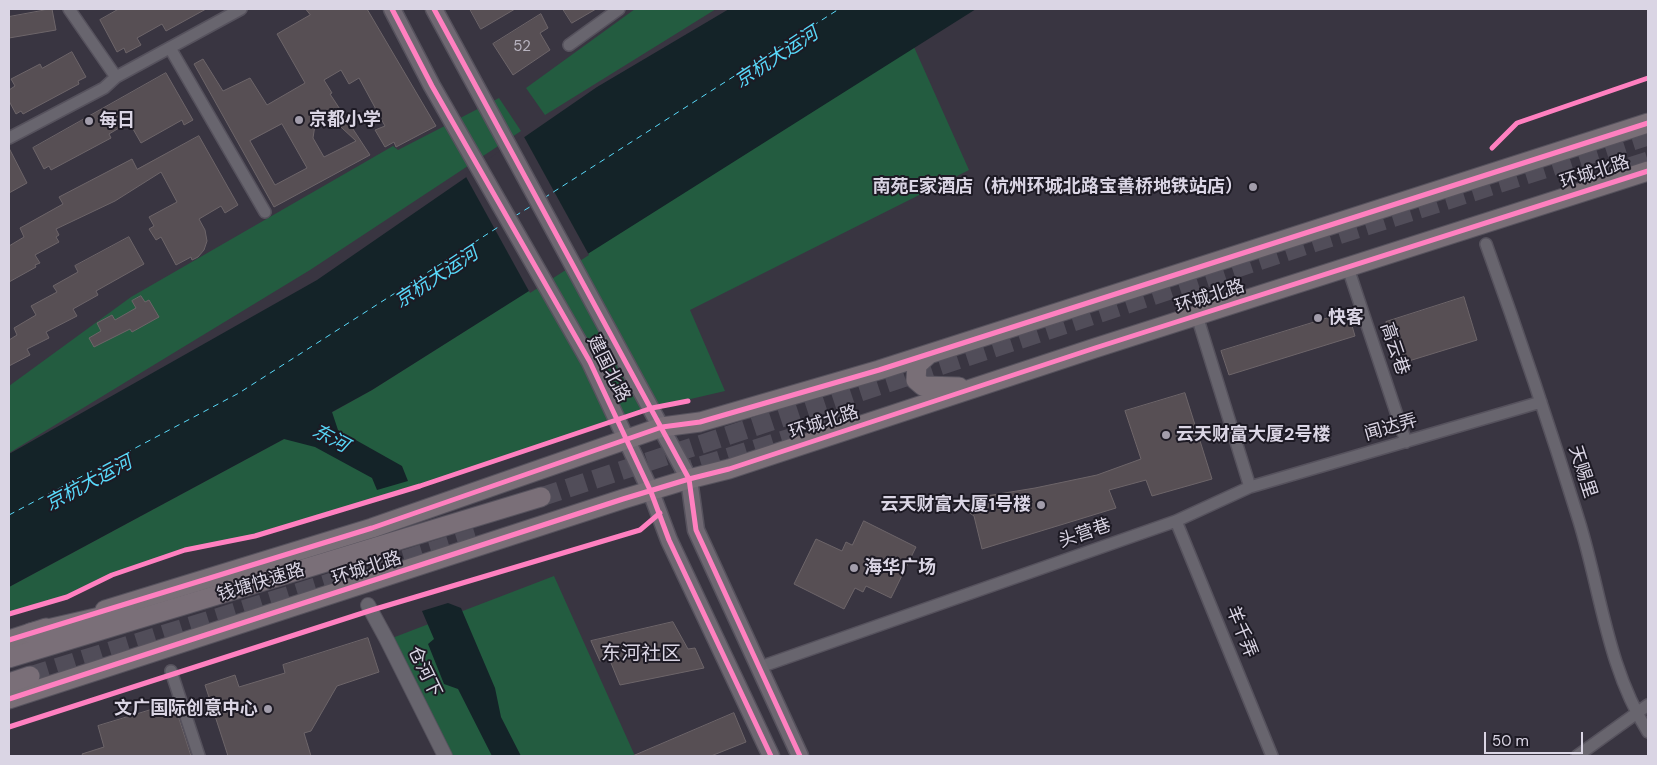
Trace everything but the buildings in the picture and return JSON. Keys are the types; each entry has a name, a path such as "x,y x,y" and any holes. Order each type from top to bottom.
{"highway":[{"name":"钱塘快速路","path":"9,658 296,573 540,497"},
{"path":"30,633 296,573"},
{"path":"9,683 30,676"}],"main road":[{"name":"建国北路","path":"392,9 432,86 590,362 651,492 669,540 771,756"},
{"name":"建国北路","path":"434,9 689,478 696,530 800,756"},
{"name":"环城北路","path":"9,640 372,528 662,427 700,422 929,354 1648,123"},
{"name":"环城北路","path":"9,700 651,492 689,478 729,469 976,387 1648,171"},
{"path":"929,354 917,365 916,380 923,386 976,387"}],"street":[{"path":"69,9 116,77"},
{"path":"9,138 104,88 116,77 241,9"},
{"path":"569,45 619,9"},
{"path":"170,48 265,212"},
{"name":"天赐里","path":"1486,244 1541,402 1579,523 1607,638 1624,687 1636,713 1648,732"},
{"name":"高云巷","path":"1348,268 1406,442"},
{"path":"1197,316 1250,487"},
{"name":"闻达弄","path":"1250,487 1541,402"},
{"name":"头营巷","path":"760,667 1176,521 1250,487"},
{"name":"羊千弄","path":"1176,521 1272,756"},
{"name":"仓河下","path":"368,605 445,756"},
{"path":"171,671 199,756"},
{"path":"1577,756 1648,705"}],"green space":[{"path":"635,9 716,9 545,115 526,88"},
{"path":"914,47 969,170 690,310 725,391 652,408 420,486 255,536 185,550 112,575 67,597 9,614 9,587 372,390"},
{"path":"499,98 521,131 310,270 9,453 9,386 131,297 393,146 398,150"},
{"path":"554,576 635,756 445,756 387,640"}],"water":[{"path":"729,9 976,9 372,390 332,412 338,430 402,466 408,481 377,490 372,478 315,447 284,439 9,587 9,454 317,280 597,87"},
{"path":"448,603 461,608 495,688 501,717 521,756 492,756 458,689 444,684 428,644 434,639 422,611"}],"pier":[{"path":"523,135 589,255 530,293 465,175"}],"ferry route":[{"path":"544,198 839,9"},
{"path":"515,216 533,205"},
{"path":"9,515 239,393 503,224"}],"tunnel":[{"path":"541,497 1316,242 1648,136"},
{"path":"1604,175 1648,161"},
{"path":"675,474 861,416"},
{"path":"30,676 480,536"}],"cycle path":[{"path":"392,9 432,86 590,362 651,492 669,540 771,756"},
{"path":"434,9 689,479 696,530 800,756"},
{"path":"1492,148 1517,123 1648,78"},
{"path":"9,640 372,528 662,427 700,422 879,370 1648,123"},
{"path":"9,699 623,499 729,469 1095,348 1648,171"},
{"path":"9,614 67,597 112,575 185,550 255,536 420,486 652,408 688,401"},
{"path":"9,727 372,610 640,530 660,513"}],"place":[{"name":"京都小学","path":"299,120"},
{"name":"每日","path":"89,121"},
{"name":"南苑E家酒店（杭州环城北路宝善桥地铁站店）","path":"1253,187"},
{"name":"快客","path":"1318,318"},
{"name":"云天财富大厦2号楼","path":"1166,435"},
{"name":"云天财富大厦1号楼","path":"1041,505"},
{"name":"海华广场","path":"854,568"},
{"name":"文广国际创意中心","path":"268,709"}],"district":[{"name":"东河社区","path":"641,655"}],"water label":[{"name":"京杭大运河","path":"777,58"},
{"name":"京杭大运河","path":"437,278"},
{"name":"东河","path":"330,439"},
{"name":"京杭大运河","path":"89,484"}]}
